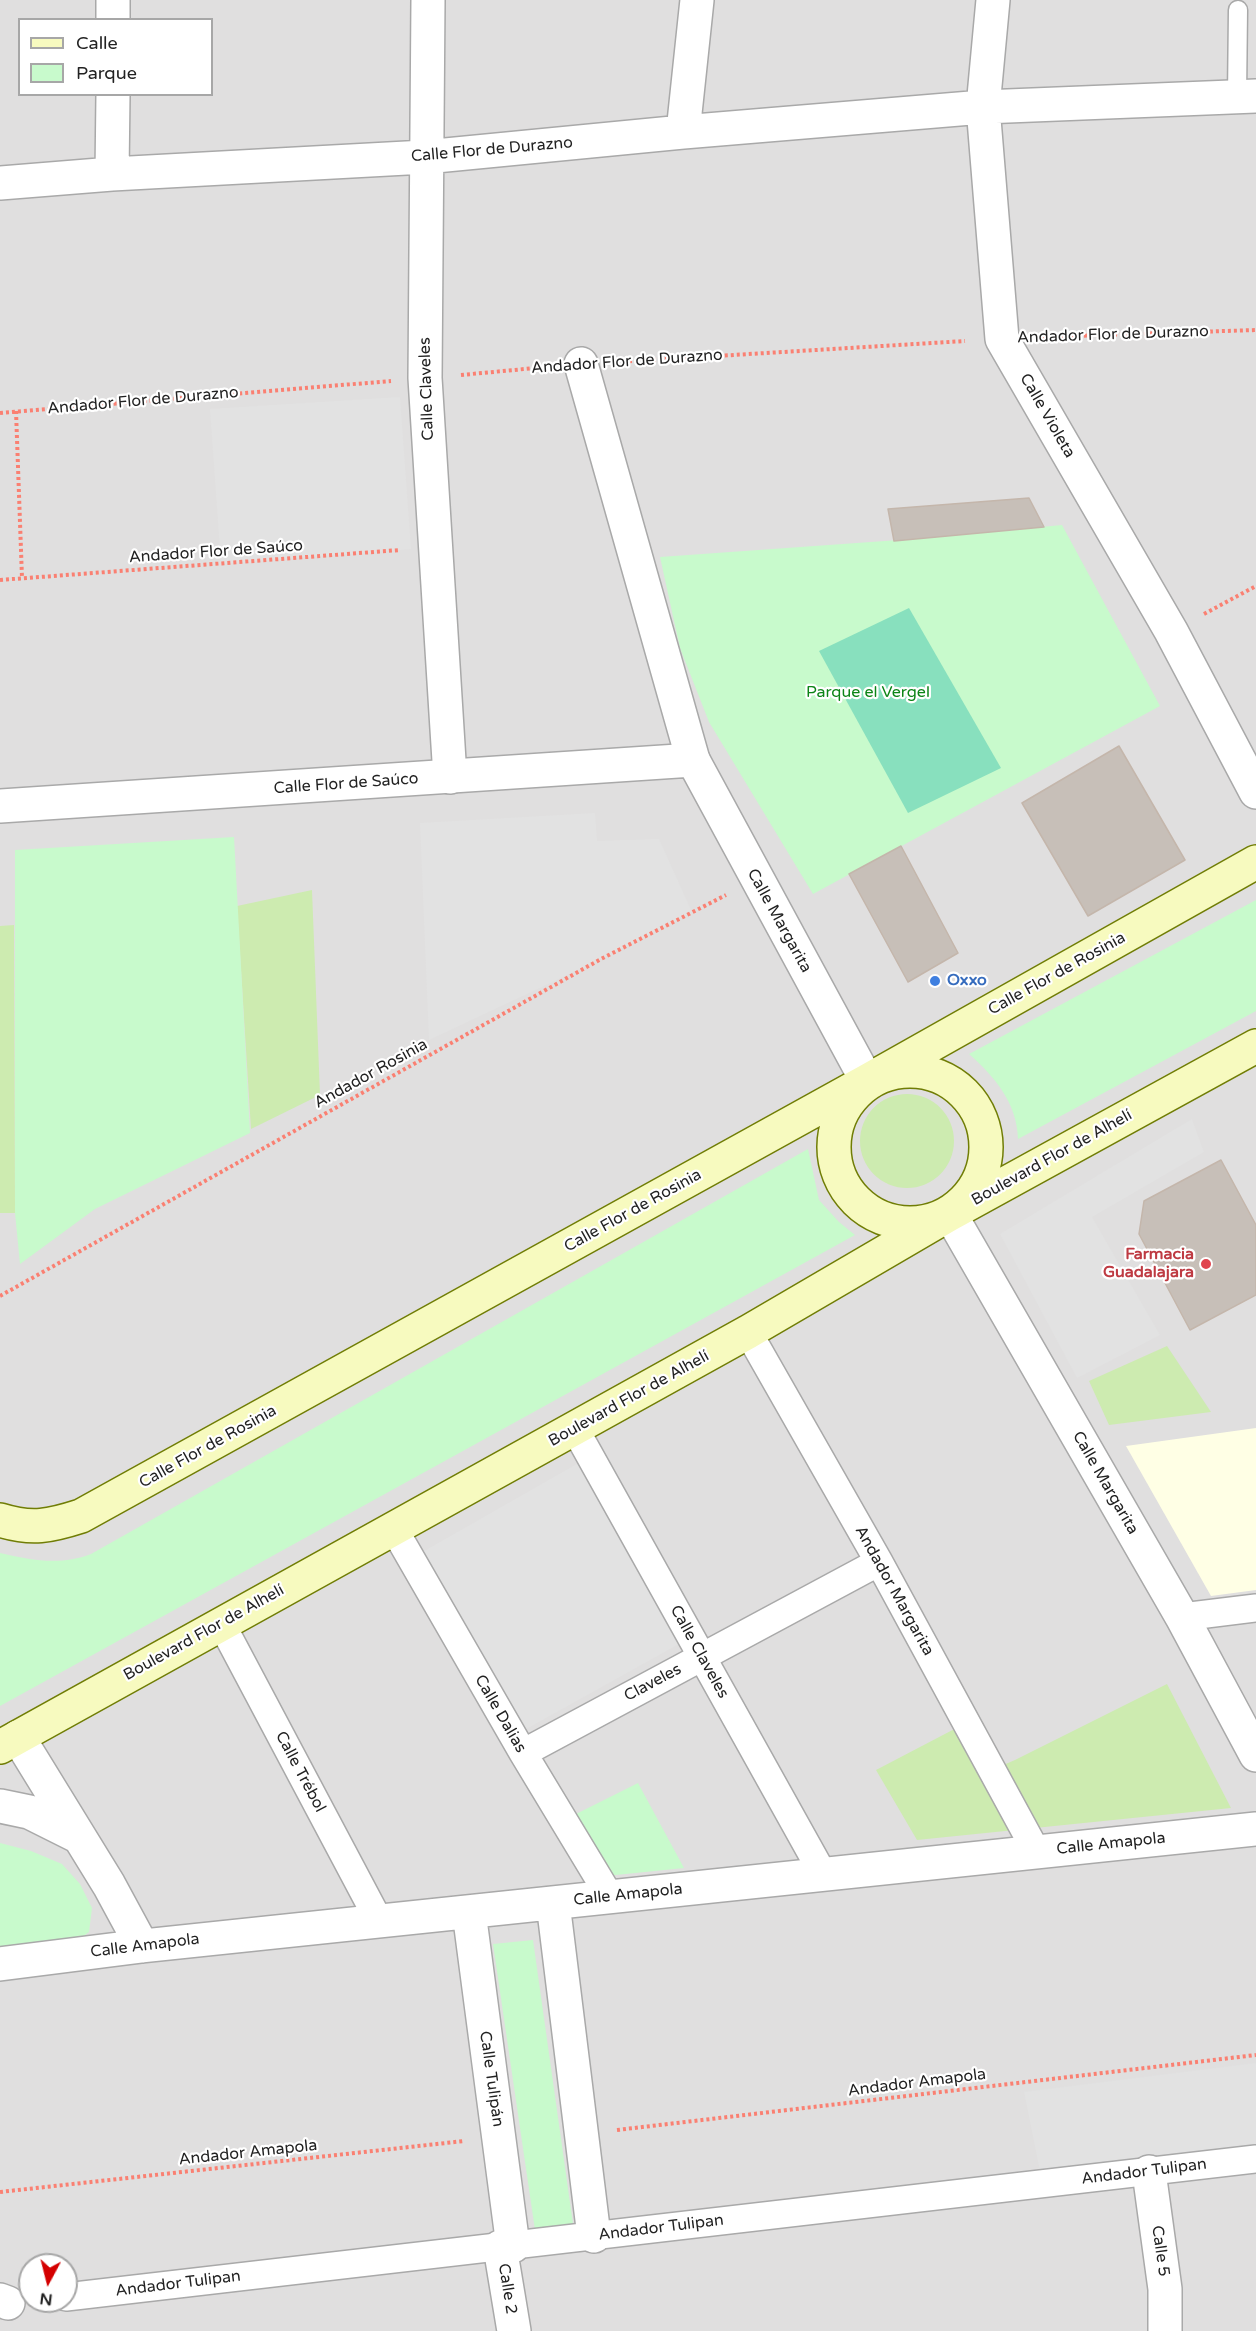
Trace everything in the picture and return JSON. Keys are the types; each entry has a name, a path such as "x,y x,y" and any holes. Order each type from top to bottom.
{"main road":[{"name":"Calle Flor de Rosinia","path":"0,1521 23,1527 51,1526 81,1516 867,1081 1256,862"},
{"name":"Boulevard Flor de Alhelí","path":"9,1742 575,1429 748,1332 950,1214 1256,1046"},
{"path":"915,1071 938,1076 959,1088 975,1106 985,1128 987,1152 981,1176 969,1196 950,1214 927,1222 902,1223 877,1216 856,1202 841,1181 834,1160 833,1137 839,1116 867,1081 891,1072 915,1071"}],"street":[{"path":"113,0 113,18"},
{"name":"Calle Claveles","path":"428,0 425,378 450,777"},
{"path":"683,132 697,0"},
{"name":"Calle Violeta","path":"993,0 983,107 1002,339 1171,632 1256,792"},
{"path":"112,174 113,96"},
{"path":"983,107 1247,97"},
{"name":"Calle Flor de Durazno","path":"0,183 112,174 425,157 683,132 983,107"},
{"name":"Calle Margarita","path":"581,364 693,760 867,1081"},
{"name":"Calle Flor de Saúco","path":"0,806 693,760"},
{"name":"Calle Margarita","path":"950,1214 1182,1617 1256,1755"},
{"name":"Andador Margarita","path":"748,1332 879,1562 1036,1851"},
{"name":"Calle Claveles","path":"575,1429 823,1874"},
{"name":"Calle Dalias","path":"394,1529 523,1753 610,1897"},
{"name":"Claveles","path":"523,1753 879,1562"},
{"path":"1182,1617 1256,1608"},
{"name":"Calle Trébol","path":"221,1623 379,1921"},
{"path":"9,1742 79,1837 110,1885 142,1946"},
{"path":"0,1806 29,1812 79,1837"},
{"name":"Calle Amapola","path":"0,1964 142,1946 1256,1829"},
{"path":"553,1902 594,2236"},
{"name":"Calle Tulipán","path":"469,1912 498,2137 506,2246"},
{"name":"Andador Tulipan","path":"78,2296 1256,2159"},
{"name":"Calle 5","path":"1149,2172 1165,2289 1165,2331"},
{"name":"Calle 2","path":"506,2246 514,2331"}],"lane":[{"path":"1239,10 1247,97"}],"path":[{"name":"Andador Flor de Durazno","path":"0,413 581,364 1002,339 1256,330"},
{"path":"16,411 21,578"},
{"name":"Andador Flor de Saúco","path":"0,580 435,547"},
{"path":"1171,632 1256,586"},
{"name":"Andador Rosinia","path":"0,1296 601,959 756,879"},
{"name":"Andador Amapola","path":"580,2134 1256,2055"},
{"name":"Andador Amapola","path":"0,2192 498,2137"}],"shaded area":[{"path":"0,0 1256,0 1256,2331 0,2331"},
{"path":"400,397 411,549 221,564 210,409"},
{"path":"595,813 597,841 659,839 692,912 601,959 429,1040 420,823"},
{"path":"1192,1119 1204,1152 1092,1217 1160,1335 1077,1378 1000,1234"},
{"path":"1256,1428 1256,1590 1211,1596 1126,1446"},
{"path":"582,1461 686,1640 519,1733 419,1554"},
{"path":"1256,2063 1256,2149 1041,2177 1024,2092"}],"green space":[{"name":"Parque el Vergel","path":"1062,525 1160,706 813,894 709,722 680,648 660,557 927,538"},
{"path":"909,608 1001,768 908,813 819,651"},
{"path":"234,837 250,1133 95,1209 20,1264 15,1213 15,850"},
{"path":"312,890 320,1095 251,1129 237,906"},
{"path":"1256,900 1256,1011 1018,1139 1017,1126 1009,1102 996,1082 969,1054"},
{"path":"14,925 15,1213 0,1213 0,926"},
{"path":"907,1094 925,1098 940,1108 950,1123 954,1141 950,1159 940,1174 925,1184 907,1188 889,1184 874,1174 864,1159 860,1141 864,1123 874,1108 889,1098"},
{"path":"808,1149 819,1200 839,1222 855,1235 0,1706 0,1553 34,1560 57,1561 91,1554"},
{"path":"1167,1346 1211,1412 1109,1425 1089,1381"},
{"path":"1167,1684 1231,1808 917,1840 876,1770 964,1724 987,1772"},
{"path":"638,1783 684,1868 606,1876 570,1817"},
{"path":"0,1843 31,1851 62,1864 80,1884 92,1908 89,1932 74,1943 0,1952"},
{"path":"533,1940 573,2224 535,2230 493,1944"}],"building":[{"path":"1029,498 1044,527 894,541 888,509"},
{"path":"1119,746 1185,860 1088,916 1022,803"},
{"path":"901,846 958,953 908,982 849,874"},
{"name":"Farmacia Guadalajara","path":"1221,1160 1256,1225 1256,1295 1190,1330 1139,1234 1144,1201"}],"place":[{"name":"Oxxo","path":"935,981"},
{"name":"Farmacia Guadalajara","path":"1206,1264"}]}
